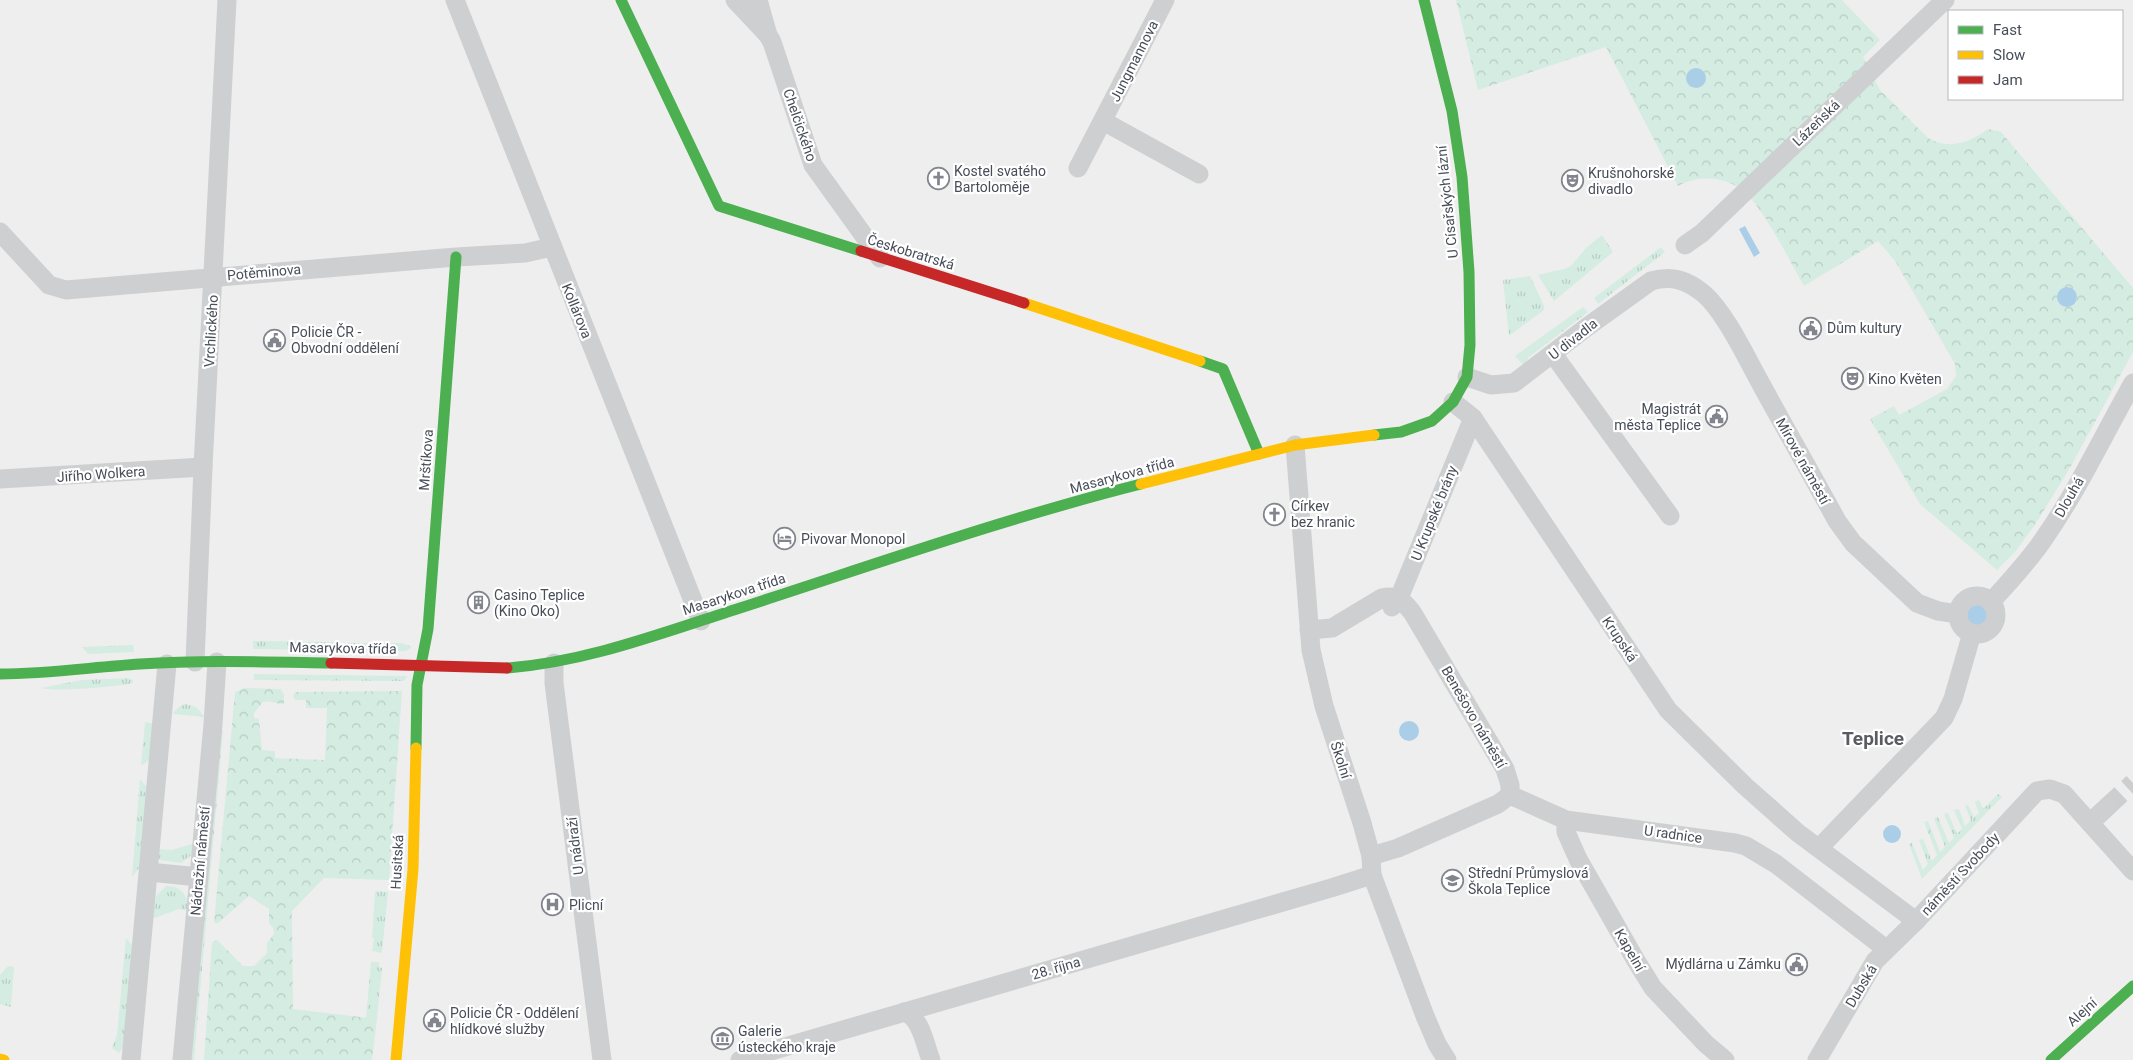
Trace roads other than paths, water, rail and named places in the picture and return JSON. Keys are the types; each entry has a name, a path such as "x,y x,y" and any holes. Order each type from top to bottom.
{"street":[{"name":"Vrchlického","path":"195,662 202,467 214,277 227,0"},
{"name":"Kollárova","path":"456,0 700,621"},
{"name":"Českobratrská","path":"621,0 720,206 1145,342 1223,369 1259,454"},
{"name":"Chelčického","path":"735,0 768,35 772,42 813,165 880,258"},
{"name":"Chelčického","path":"758,0 768,35"},
{"name":"Jungmannova","path":"1078,168 1165,0"},
{"name":"U Císařských lázní","path":"1424,0 1452,111 1462,177 1469,272 1470,345 1467,377 1453,402"},
{"name":"Lázeňská","path":"1685,245 1702,233 1945,0"},
{"path":"1103,121 1199,174"},
{"name":"Potěminova","path":"0,232 49,284 66,290 524,253 552,247"},
{"name":"Mrštíkova","path":"420,665 428,629 456,257"},
{"name":"U divadla","path":"1467,377 1491,385 1514,383 1644,286 1663,278 1676,278"},
{"name":"Mírové náměstí","path":"1676,278 1689,283 1705,295 1730,328 1837,521 1853,543 1917,603 1958,614"},
{"path":"1554,354 1670,516"},
{"name":"Dlouhá","path":"1991,602 2046,537 2133,383"},
{"name":"Masarykova třída","path":"0,674 32,674 140,664 195,662 508,668 554,663 620,646 1096,496 1295,445 1401,432 1432,421 1453,402"},
{"name":"Krupská","path":"1453,402 1473,418 1668,710 1745,786 1798,833 1820,847"},
{"name":"U Krupské brány","path":"1396,603 1473,418"},
{"name":"Školní","path":"1295,445 1312,660 1324,706 1362,823 1371,866 1425,1016 1437,1044 1447,1060"},
{"name":"Jiřího Wolkera","path":"0,479 202,467"},
{"path":"1309,630 1332,628 1382,598 1390,596 1396,603"},
{"path":"1980,596 1991,602 1995,609 1996,617 1993,624 1984,632 1972,633 1962,626 1958,614 1963,602 1968,598 1980,596"},
{"name":"Benešovo náměstí","path":"1396,603 1412,612 1505,769 1510,785 1510,795"},
{"path":"1820,847 1944,718 1953,699 1972,633"},
{"name":"Nádražní náměstí","path":"182,1060 217,662"},
{"name":"U nádraží","path":"554,663 554,683 602,1060"},
{"path":"131,1060 167,664"},
{"name":"Husitská","path":"396,1060 413,869 417,685 420,665"},
{"name":"náměstí Svobody","path":"1820,847 1916,921 2038,791 2050,789 2064,794 2133,871"},
{"path":"1371,866 1398,848 1498,804 1510,795 1566,820"},
{"path":"2088,821 2107,807"},
{"name":"U radnice","path":"1566,820 1735,842 1746,846 1776,864 1886,949"},
{"name":"Kapelní","path":"1566,820 1566,832 1578,859 1653,988 1706,1044 1726,1060"},
{"name":"28. října","path":"740,1060 791,1052 904,1012 1331,888 1371,866"},
{"path":"149,872 199,877"},
{"name":"Dubská","path":"1817,1060 1875,961 1916,921"},
{"name":"Alejní","path":"2051,1060 2133,986"},
{"path":"904,1012 910,1014 915,1020 931,1060"},
{"path":"0,1059 4,1060"}],"water":[{"path":"1696,68 1703,71 1706,78 1703,85 1696,88 1689,85 1686,78 1689,71"},
{"path":"1745,226 1760,253 1754,257 1739,229"},
{"path":"2067,287 2074,290 2077,297 2074,304 2067,307 2060,304 2057,297 2060,290"},
{"path":"1977,604 1985,607 1988,615 1985,623 1977,626 1969,623 1966,615 1969,607"},
{"path":"1409,721 1416,724 1419,731 1416,738 1409,741 1402,738 1399,731 1402,724"},
{"path":"1892,825 1898,828 1901,834 1898,840 1892,843 1886,840 1883,834 1886,828"}],"tunnel":[{"path":"2107,807 2133,783"}],"place":[{"name":"Kostel svatého Bartoloměje","path":"938,179"},
{"name":"Krušnohorské divadlo","path":"1572,181"},
{"name":"Dům kultury","path":"1811,328"},
{"name":"Policie ČR - Obvodní oddělení","path":"275,340"},
{"name":"Kino Květen","path":"1852,379"},
{"name":"Magistrát města Teplice","path":"1717,417"},
{"name":"Církev bez hranic","path":"1275,514"},
{"name":"Pivovar Monopol","path":"785,539"},
{"name":"Casino Teplice (Kino Oko)","path":"478,603"},
{"name":"Střední Průmyslová Škola Teplice","path":"1452,881"},
{"name":"Plicní","path":"553,905"},
{"name":"Mýdlárna u Zámku","path":"1797,964"},
{"name":"Policie ČR - Oddělení hlídkové služby","path":"434,1021"},
{"name":"Galerie ústeckého kraje","path":"722,1039"}],"district":[{"name":"Teplice","path":"1873,738"}]}
